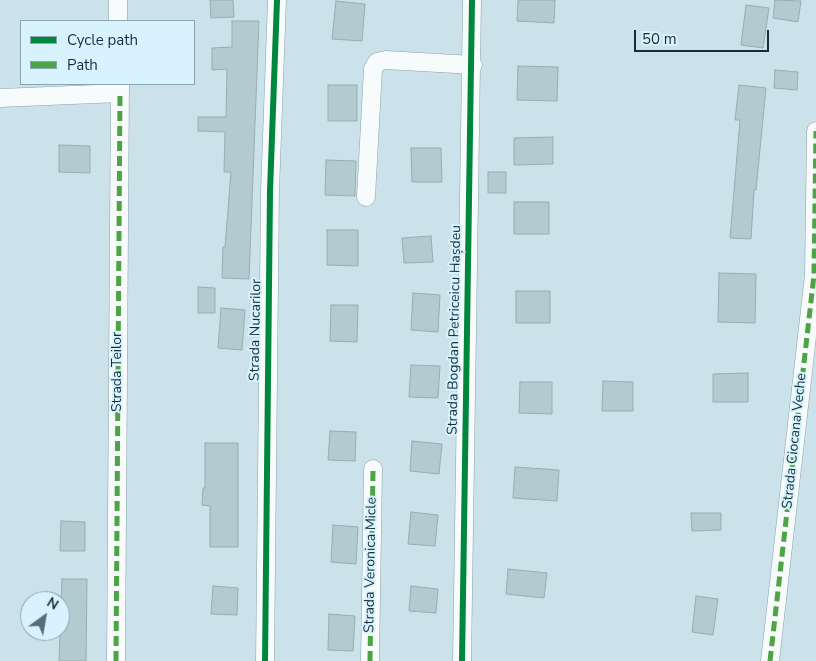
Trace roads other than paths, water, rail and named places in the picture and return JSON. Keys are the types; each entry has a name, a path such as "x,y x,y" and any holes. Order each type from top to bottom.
{"street":[{"path":"118,0 118,20"},
{"name":"Strada Nucarilor","path":"264,661 270,191 277,0"},
{"name":"Strada Bogdan Petriceicu Hașdeu","path":"462,661 473,65 472,0"},
{"path":"366,197 373,69 377,62 386,60 473,65"},
{"path":"0,98 120,88"},
{"name":"Strada Teilor","path":"116,661 120,88"},
{"name":"Strada Ciocana Veche","path":"770,661 814,275 816,131"},
{"name":"Strada Veronica Micle","path":"370,661 373,470"}]}
